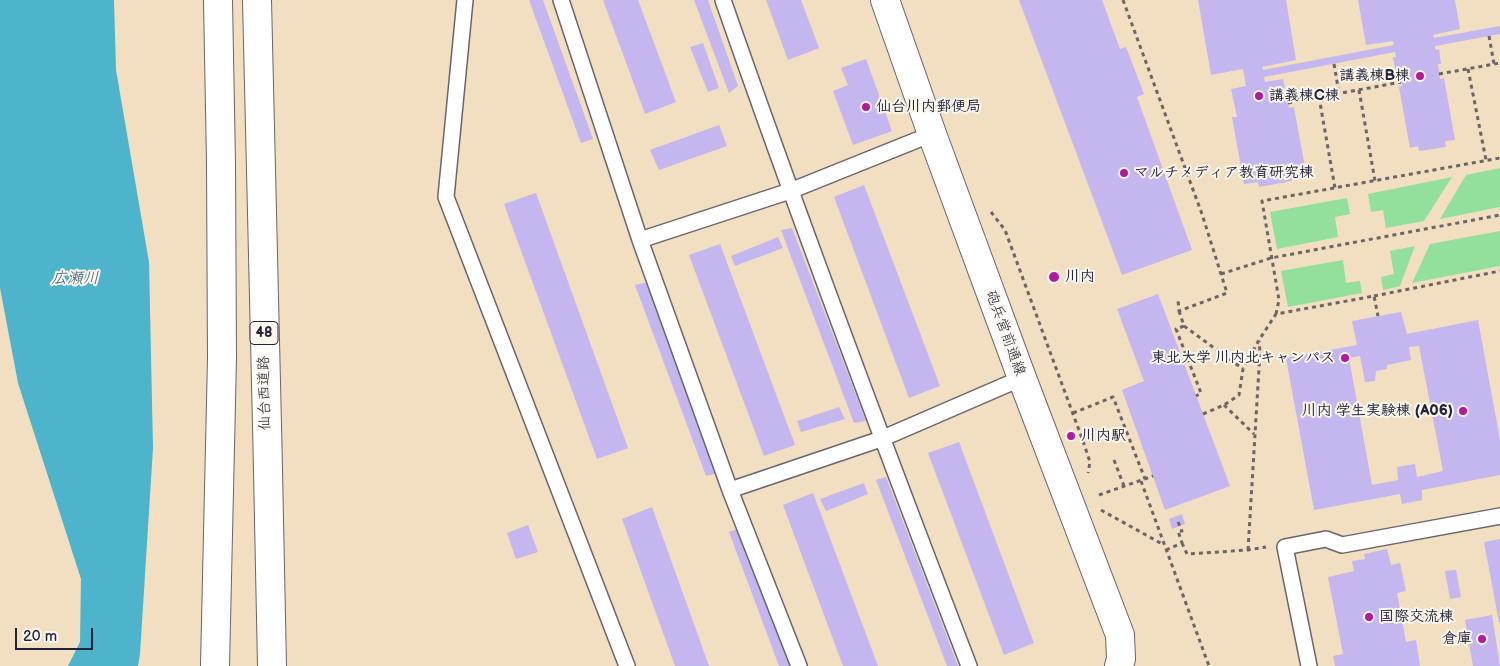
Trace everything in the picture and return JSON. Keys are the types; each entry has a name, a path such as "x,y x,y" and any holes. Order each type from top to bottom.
{"main road":[{"path":"215,666 222,358 218,0"},
{"name":"仙台西道路","path":"258,0 272,666"},
{"name":"砲兵営前通線","path":"885,0 1022,378 1120,635 1121,659 1119,666"}],"lane":[{"path":"465,0 446,197 627,666"},
{"path":"560,0 640,240 730,490 799,666"},
{"path":"723,0 790,191 881,439 969,666"},
{"path":"640,240 790,191 932,134"},
{"path":"730,490 881,439 1022,378"},
{"path":"1309,666 1286,547 1326,539 1342,545 1500,516"}],"path":[{"path":"1122,0 1202,214 1227,293 1178,310"},
{"path":"1490,36 1494,64"},
{"path":"1439,74 1500,63"},
{"path":"1334,64 1338,93"},
{"path":"1468,69 1486,160"},
{"path":"1288,103 1402,82"},
{"path":"1359,90 1375,181"},
{"path":"1319,97 1335,188"},
{"path":"1203,414 1224,405 1239,395 1243,369 1276,314 1279,300 1262,201 1500,158"},
{"path":"1221,274 1271,258 1500,215"},
{"path":"1276,314 1500,271"},
{"path":"1374,296 1378,316"},
{"path":"1178,300 1178,310 1184,326 1243,369"},
{"path":"1184,326 1176,329 1202,393 1196,396"},
{"path":"1248,550 1260,352 1259,340"},
{"path":"1073,413 1113,397 1145,479"},
{"path":"1224,405 1254,434"},
{"path":"1114,460 1124,486"},
{"path":"1099,495 1153,476"},
{"path":"1141,481 1209,666"},
{"path":"1111,516 1164,545"},
{"path":"1166,550 1182,543 1178,531 1182,530 1178,522"}],"green space":[{"path":"1500,168 1500,207 1440,219 1466,175"},
{"path":"1452,177 1424,221 1386,228 1383,210 1371,212 1368,194"},
{"path":"1347,198 1350,214 1335,217 1338,237 1277,249 1270,212"},
{"path":"1500,231 1500,266 1412,283 1430,244"},
{"path":"1415,246 1400,286 1383,290 1381,277 1394,274 1390,251"},
{"path":"1343,260 1346,283 1360,281 1362,293 1288,307 1281,271"}],"water":[{"name":"広瀬川","path":"0,0 114,0 116,70 149,262 153,448 138,666 68,666 80,642 81,579 18,383 0,288"}],"building":[{"path":"529,0 543,0 593,139 581,143"},
{"path":"603,0 638,0 676,102 645,114"},
{"path":"694,0 708,0 738,86 729,93"},
{"path":"766,0 801,0 819,48 788,60"},
{"name":"マルチメディア教育研究棟","path":"1019,0 1102,0 1120,49 1126,47 1144,94 1137,97 1192,250 1122,275"},
{"path":"1198,0 1286,0 1296,60 1262,67 1263,70 1394,45 1393,41 1366,45 1358,0 1455,0 1460,29 1433,35 1434,38 1500,26 1500,34 1435,46 1436,50 1439,49 1440,79 1444,78 1455,140 1445,141 1446,147 1419,151 1418,146 1410,148 1399,87 1402,86 1400,72 1396,73 1393,57 1396,57 1395,52 1264,77 1265,82 1283,79 1289,108 1294,107 1306,173 1291,176 1292,181 1259,187 1258,182 1244,184 1232,117 1237,117 1231,89 1246,86 1243,69 1211,75"},
{"path":"703,43 719,88 708,92 690,47"},
{"path":"866,59 892,131 853,145 833,91 848,85 841,68"},
{"path":"719,125 727,146 659,170 650,150"},
{"path":"864,185 940,386 909,398 834,197"},
{"path":"536,193 628,448 597,459 504,204"},
{"path":"792,228 866,421 854,423 781,230"},
{"path":"778,237 783,248 735,266 731,256"},
{"path":"720,244 795,445 764,456 689,255"},
{"path":"649,282 718,473 706,476 635,285"},
{"name":"川内","path":"1158,294 1230,486 1165,510 1122,390 1144,381 1117,309"},
{"name":"川内 学生実験棟 (A06)","path":"1401,312 1407,334 1478,320 1500,440 1500,475 1422,490 1422,500 1402,504 1400,494 1314,510 1286,358 1357,345 1352,321","holes":["1419,346 1443,471 1417,477 1415,464 1397,467 1398,480 1372,485 1349,358 1360,356 1365,382 1375,381 1376,371 1387,369 1387,365 1411,360 1409,347"]},
{"path":"839,407 845,419 801,432 797,421"},
{"path":"959,442 1034,643 1004,655 928,453"},
{"path":"886,477 958,666 947,666 876,480"},
{"path":"864,483 868,494 826,511 820,499"},
{"path":"813,493 878,666 843,666 783,505"},
{"path":"652,507 709,666 675,666 622,519"},
{"path":"1182,514 1185,524 1172,529 1169,519"},
{"path":"528,525 538,552 516,559 507,533"},
{"path":"739,528 792,666 779,666 729,532"},
{"path":"1500,539 1500,622 1499,622 1484,542"},
{"name":"国際交流棟","path":"1387,549 1391,565 1400,563 1406,591 1397,593 1406,642 1416,640 1420,666 1335,666 1333,656 1343,654 1328,577 1354,571 1352,561 1365,559 1364,554"},
{"path":"1456,570 1461,597 1450,599 1445,571"},
{"name":"倉庫","path":"1492,615 1500,666 1473,666 1465,620"}],"place":[{"name":"講義棟B棟","path":"1420,76"},
{"name":"講義棟C棟","path":"1259,96"},
{"name":"仙台川内郵便局","path":"866,107"},
{"name":"マルチメディア教育研究棟","path":"1124,173"},
{"name":"川内","path":"1054,277"},
{"name":"東北大学 川内北キャンパス","path":"1345,358"},
{"name":"川内 学生実験棟 (A06)","path":"1463,411"},
{"name":"川内駅","path":"1071,436"},
{"name":"国際交流棟","path":"1369,617"},
{"name":"倉庫","path":"1482,639"}]}
